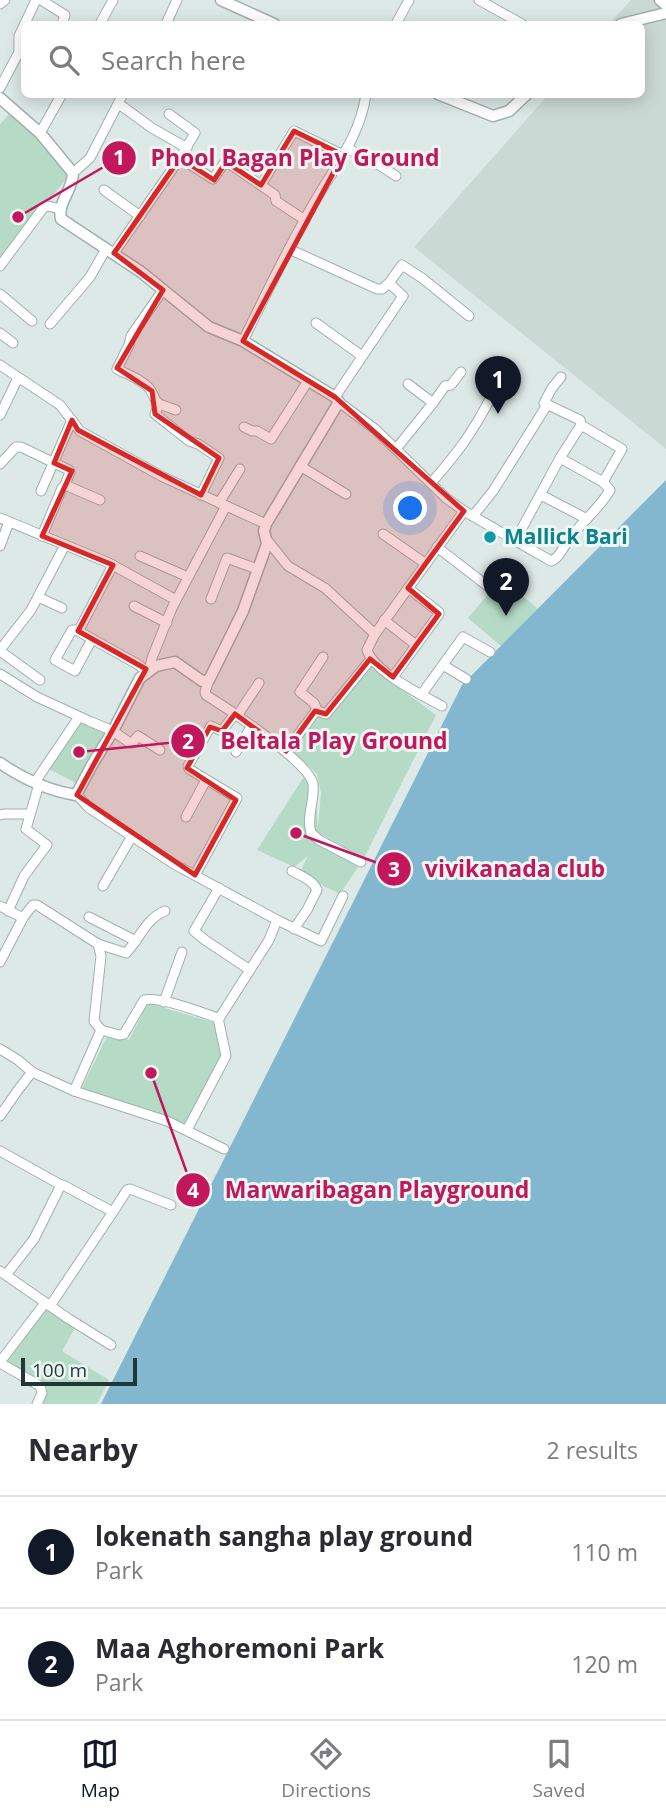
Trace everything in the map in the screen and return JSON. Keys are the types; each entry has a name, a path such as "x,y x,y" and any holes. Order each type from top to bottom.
{"street":[{"path":"0,4 5,0"},
{"path":"27,21 39,0 65,15 63,21"},
{"path":"102,21 113,0"},
{"path":"167,21 177,0"},
{"path":"220,0 267,21"},
{"path":"398,21 410,0"},
{"path":"479,0 517,21"},
{"path":"660,0 666,5"},
{"path":"633,21 666,13"},
{"path":"0,88 19,52 21,32"},
{"path":"0,98 40,133 73,173 72,183 60,209 61,219 141,272 209,327 243,341 337,399 396,449 446,498 549,561 557,559 566,543 610,492 603,482 560,458"},
{"path":"40,133 60,98"},
{"path":"243,341 289,249 359,124 366,98"},
{"path":"448,98 493,116 509,111 523,98"},
{"path":"73,173 90,158 121,99 152,128 187,148"},
{"path":"50,324 140,216 187,148 195,132 169,114"},
{"path":"261,185 293,131 377,163 396,176"},
{"path":"180,159 213,179 226,162 276,196 276,201 305,220"},
{"path":"104,190 140,216"},
{"path":"0,266 44,207 48,205 60,209"},
{"path":"289,249 377,289 382,289 404,265 469,316"},
{"path":"375,634 325,588 288,566 267,540 264,531 362,356 403,295 389,282"},
{"path":"163,290 131,336 117,368 142,381 159,404 176,410"},
{"path":"0,294 32,321"},
{"path":"316,323 362,356"},
{"path":"0,332 13,343"},
{"path":"0,365 60,405 80,431 98,442 163,477 266,524"},
{"path":"396,449 445,386 451,385 461,372"},
{"path":"561,377 544,402 580,420 581,425 622,449 603,482"},
{"path":"0,415 18,378"},
{"path":"244,427 271,439 308,381"},
{"path":"408,384 433,403"},
{"path":"432,483 459,451 490,398"},
{"path":"159,404 155,414 189,441 201,445 219,458 201,495"},
{"path":"473,516 494,491 547,405"},
{"path":"41,491 72,420"},
{"path":"515,541 581,425"},
{"path":"0,464 18,447 70,471 42,536"},
{"path":"300,466 346,494"},
{"path":"148,671 176,600 240,469"},
{"path":"65,485 100,500"},
{"path":"541,495 587,519"},
{"path":"442,706 393,677 371,659 367,650 384,620 464,511"},
{"path":"0,546 5,520 113,565 176,600"},
{"path":"383,534 426,564"},
{"path":"267,540 243,611 205,692 286,751 312,781 310,831 319,840 361,862"},
{"path":"40,680 0,650 31,610 65,545"},
{"path":"437,547 490,588"},
{"path":"140,556 188,577"},
{"path":"211,599 227,558 257,569"},
{"path":"78,631 113,565"},
{"path":"393,677 439,613 408,588"},
{"path":"38,597 62,608"},
{"path":"134,606 167,623"},
{"path":"384,620 416,645"},
{"path":"92,639 75,671 55,660 72,630 78,631 139,665 148,671"},
{"path":"421,695 464,637 490,652"},
{"path":"323,657 300,692 314,703 317,710 326,714 371,659"},
{"path":"76,795 138,681 148,671 156,666 175,662 202,681 209,680"},
{"path":"443,665 467,679"},
{"path":"0,674 37,697 113,731 130,743 138,736 160,750"},
{"path":"195,875 236,800 235,796 206,780 188,766 211,726 222,731 259,683"},
{"path":"286,751 317,710"},
{"path":"23,916 4,909 47,845 26,830 37,783 79,717"},
{"path":"236,752 251,727"},
{"path":"0,763 37,783 76,795 89,808 195,875 321,941 343,896"},
{"path":"186,817 206,780"},
{"path":"0,815 30,814"},
{"path":"103,886 132,836"},
{"path":"292,871 317,888 309,907 294,929"},
{"path":"219,888 194,931 250,970"},
{"path":"0,962 23,916 33,905 98,944 126,953 149,922 165,911"},
{"path":"89,917 135,941"},
{"path":"218,1018 269,940 277,920"},
{"path":"98,944 101,956 94,1022 101,1030 124,1034 144,1000 149,999 218,1018"},
{"path":"164,1002 182,952"},
{"path":"187,1130 226,1056 218,1018"},
{"path":"74,1091 101,1030"},
{"path":"0,1049 33,1072 74,1091 145,1113 224,1149"},
{"path":"0,1116 33,1072"},
{"path":"0,1151 113,1212"},
{"path":"61,1185 34,1239 3,1273 111,1345"},
{"path":"37,1404 43,1391 40,1386 0,1363 48,1304 127,1190 171,1205"}],"highlighted area":[{"path":"294,131 343,155 243,341 335,397 464,511 408,588 439,614 393,677 370,659 326,714 315,711 286,751 235,714 222,731 210,727 187,768 236,800 195,875 77,795 146,669 78,631 113,565 42,536 72,471 54,463 72,420 78,430 201,495 219,458 155,414 152,391 117,368 163,290 114,253 180,158 214,180 226,162 261,185"}],"shaded area":[{"path":"631,0 666,0 666,449 414,247 545,98 645,98 645,21 612,21"}],"green space":[{"path":"11,112 71,173 0,261 0,124"},
{"path":"502,578 545,615 508,652 468,618"},
{"path":"370,666 436,715 364,858 317,832 318,841 360,864 340,894 299,874 308,856 294,867 257,850 305,775 316,797 318,828 321,793 317,774 291,750 319,714 326,718"},
{"path":"79,722 109,735 78,784 49,769"},
{"path":"148,1003 215,1023 223,1056 185,1125 81,1090 108,1034 129,1040"},
{"path":"45,1304 76,1326 62,1351 109,1380 97,1404 41,1404 47,1387 2,1362"}],"water":[{"path":"666,480 666,1404 101,1404 462,685"}],"place":[{"name":"Phool Bagan Play Ground","path":"18,217"},
{"name":"lokenath sangha play ground","path":"498,414"},
{"name":"Mallick Bari","path":"490,537"},
{"name":"Maa Aghoremoni Park","path":"506,616"},
{"name":"Beltala Play Ground","path":"79,752"},
{"name":"vivikanada club","path":"296,833"},
{"name":"Marwaribagan Playground","path":"151,1073"}]}
